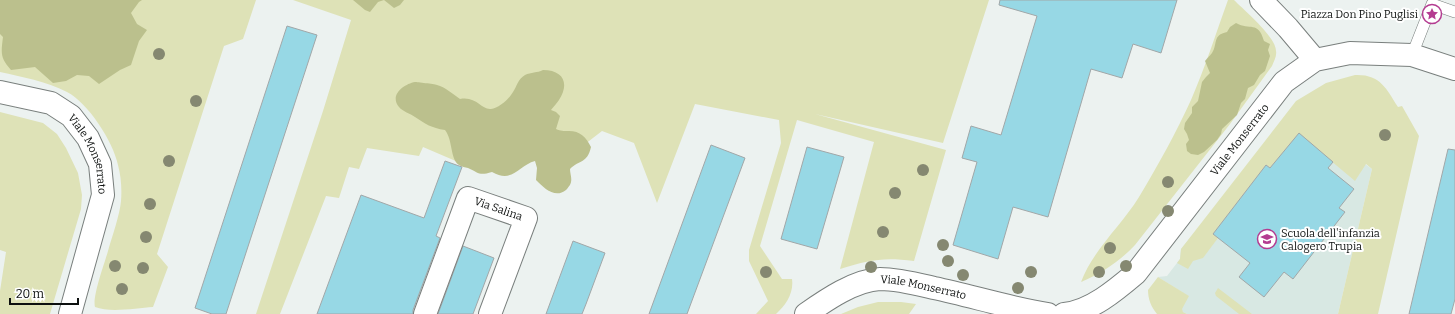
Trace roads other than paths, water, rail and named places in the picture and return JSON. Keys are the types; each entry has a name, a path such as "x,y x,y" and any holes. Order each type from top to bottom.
{"street":[{"path":"1261,0 1288,28 1315,60"},
{"name":"Viale Monserrato","path":"1064,314 1082,310 1115,291 1136,273 1284,82 1315,60 1350,54 1412,55 1455,69"},
{"name":"Viale Monserrato","path":"0,92 52,103 71,116 88,138 100,164 103,195 70,314"},
{"name":"Via Salina","path":"426,314 468,198 526,218 490,314"},
{"name":"Viale Monserrato","path":"806,314 824,300 856,285 879,279 909,282 960,293 1020,310 1048,314"}],"lane":[{"path":"1412,55 1432,4 1455,12"}],"place":[{"name":"Piazza Don Pino Puglisi","path":"1432,14"},
{"name":"Scuola dell'infanzia Calogero Trupia","path":"1267,239"}]}
